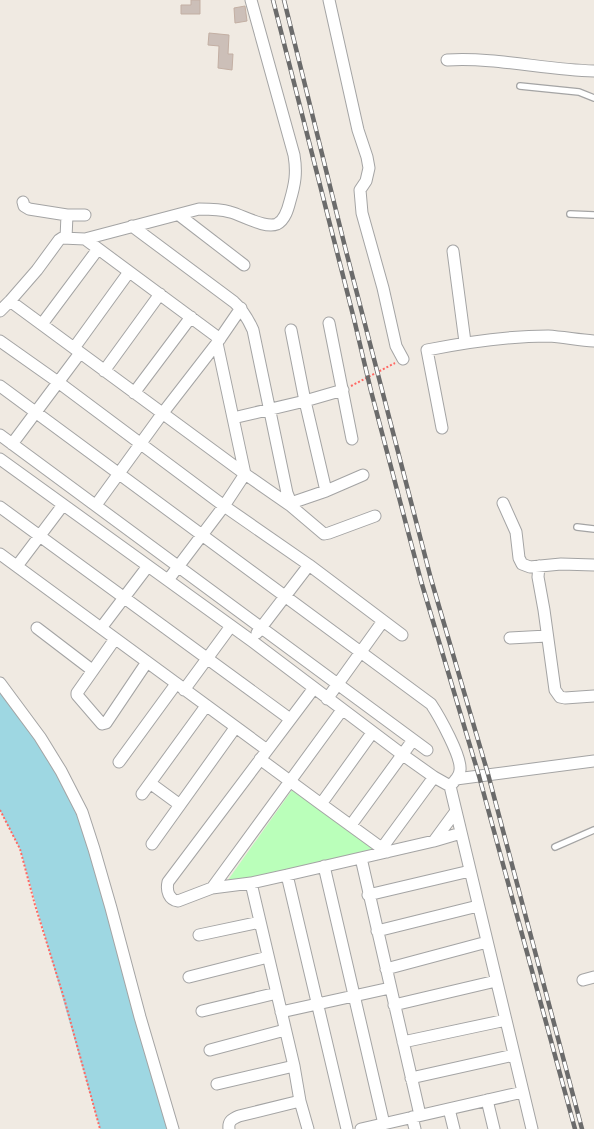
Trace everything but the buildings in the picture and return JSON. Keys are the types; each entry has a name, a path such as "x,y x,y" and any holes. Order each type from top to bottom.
{"street":[{"path":"0,311 10,302 37,270 56,243 62,238 85,239 199,210 213,209 230,212 264,224 271,225 278,223 287,210 296,173 294,155 251,0"},
{"path":"329,0 358,130 369,168 366,181 360,190 362,213 383,288 396,346 403,359"},
{"path":"447,60 489,60 594,71"},
{"path":"22,202 24,206 29,209 67,215 85,215"},
{"path":"66,238 67,215"},
{"path":"179,215 244,265"},
{"path":"132,226 240,308 248,320 253,330 287,493 291,505"},
{"path":"85,239 191,317 218,341 245,474 224,506 168,580"},
{"path":"42,324 98,249"},
{"path":"453,251 465,342"},
{"path":"12,444 58,382 129,272"},
{"path":"104,371 160,294"},
{"path":"10,302 245,474 291,505 324,534 375,516"},
{"path":"96,505 162,414 218,341 240,308"},
{"path":"134,393 191,317"},
{"path":"329,323 352,440"},
{"path":"291,330 305,401 326,491"},
{"path":"442,428 427,350 465,342 549,336 594,341"},
{"path":"0,341 58,382 224,506 309,565 402,635"},
{"path":"0,386 431,704 438,714 460,764 460,773 453,782 456,810 532,1129"},
{"path":"233,418 270,410 343,390"},
{"path":"0,435 427,750"},
{"path":"0,459 252,641 372,733 434,777 453,782 594,761"},
{"path":"291,505 363,475"},
{"path":"504,503 516,532 520,562 526,566 594,564"},
{"path":"17,566 63,505"},
{"path":"0,507 290,719"},
{"path":"0,554 235,728 290,782 384,850"},
{"path":"252,641 309,565"},
{"path":"101,628 148,566"},
{"path":"539,566 538,577 555,690 560,697 565,698 594,696"},
{"path":"327,698 383,621"},
{"path":"119,762 231,626"},
{"path":"37,628 92,670"},
{"path":"510,638 547,636"},
{"path":"115,639 92,670 78,691 77,695 102,724 104,724 147,662"},
{"path":"0,683 40,737 61,771 82,812 112,908 138,1010 173,1129"},
{"path":"314,688 168,882 167,892 172,899 178,901 212,888 251,883 288,875 361,858 384,850 434,841 461,833"},
{"path":"142,794 206,706"},
{"path":"212,888 342,710"},
{"path":"152,844 235,728"},
{"path":"321,804 372,733"},
{"path":"351,825 413,740"},
{"path":"384,850 434,777"},
{"path":"150,783 180,805"},
{"path":"434,841 456,810"},
{"path":"361,858 368,895 411,1078 416,1116 415,1129"},
{"path":"324,866 384,1124"},
{"path":"368,895 470,871"},
{"path":"288,875 347,1129"},
{"path":"251,883 294,1066 300,1101 308,1129"},
{"path":"377,931 478,906"},
{"path":"199,935 260,922"},
{"path":"386,969 487,942"},
{"path":"189,977 268,958"},
{"path":"583,980 594,977"},
{"path":"394,1005 496,981"},
{"path":"281,1012 390,988"},
{"path":"202,1011 277,993"},
{"path":"403,1042 506,1020"},
{"path":"210,1050 285,1030"},
{"path":"411,1078 514,1055"},
{"path":"217,1084 294,1066"},
{"path":"361,1129 523,1092"},
{"path":"487,1100 494,1129"},
{"path":"229,1129 231,1120 239,1116 300,1101"},
{"path":"449,1109 454,1129"}],"lane":[{"path":"520,86 579,92 594,98"},
{"path":"570,214 594,215"},
{"path":"578,527 594,529"},
{"path":"555,847 594,830"}],"path":[{"path":"343,390 359,384 403,359"},
{"path":"0,810 20,849 35,905 64,998 100,1129"}],"green space":[{"path":"292,790 373,849 223,887"}],"water":[{"path":"0,685 73,795 173,1129 100,1129 20,849 0,810"}],"railway":[{"path":"273,0 371,391 421,581 479,776 575,1129"},
{"path":"284,0 346,251 431,579 488,774 582,1129"}]}
